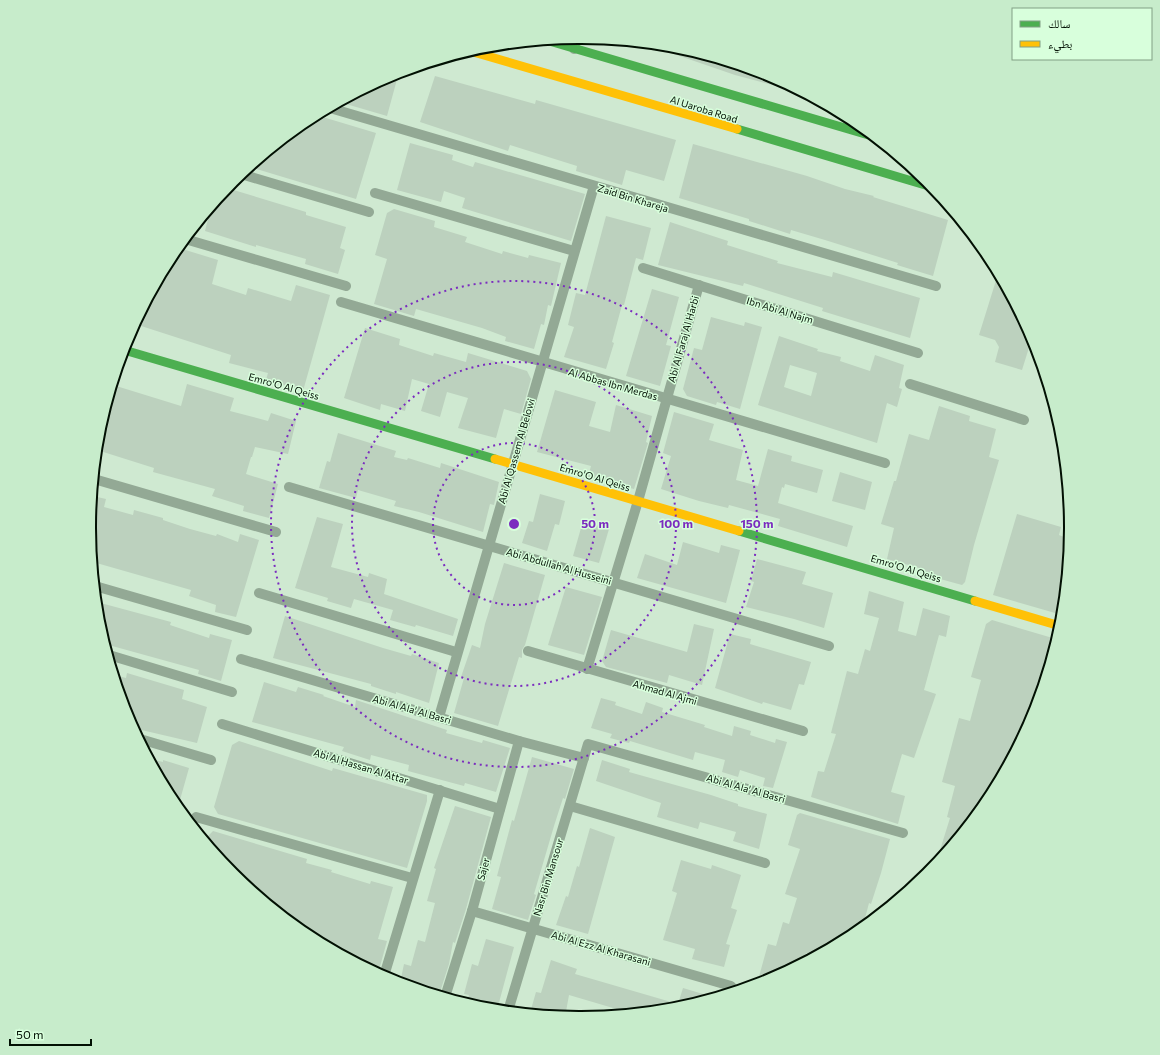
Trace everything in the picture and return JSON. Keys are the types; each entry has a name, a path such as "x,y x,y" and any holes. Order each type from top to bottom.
{"street":[{"path":"574,49 575,44"},
{"path":"560,45 858,132"},
{"name":"Al Uaroba Road","path":"481,54 919,183"},
{"name":"Zaid Bin Khareja","path":"336,110 936,286"},
{"path":"248,176 369,212"},
{"name":"Abi Al Qassem Al Belowi","path":"438,716 594,186"},
{"path":"375,193 574,251"},
{"path":"191,241 346,286"},
{"name":"Ibn Abi Al Najm","path":"642,268 918,353"},
{"name":"Abi Al Faraj Al Harbi","path":"587,669 638,501 698,285"},
{"name":"Al Abbas Ibn Merdas","path":"341,302 542,363 885,463"},
{"name":"Emro'O Al Qeiss","path":"129,352 1054,624"},
{"path":"910,384 1024,420"},
{"path":"99,481 276,532"},
{"name":"Abi Abdullah Al Husseini","path":"289,487 829,646"},
{"path":"101,588 247,630"},
{"path":"259,593 456,652"},
{"name":"Ahmad Al Ajmi","path":"528,651 803,731"},
{"path":"114,657 232,692"},
{"name":"Abi Al Ala' Al Basri","path":"241,659 520,741 584,758"},
{"name":"Abi Al Hassan Al Attar","path":"222,724 500,809"},
{"path":"146,741 210,760"},
{"name":"Sajer","path":"447,992 472,911 520,741"},
{"name":"Abi Al Ala' Al Basri","path":"588,744 903,832"},
{"name":"Nasr Bin Mansour","path":"510,1006 588,744"},
{"path":"386,970 412,878 440,790"},
{"path":"570,806 765,863"},
{"path":"196,817 412,878"},
{"name":"Abi Al Ezz Al Kharasani","path":"472,911 731,986"}],"building":[{"path":"668,52 705,60 775,86 735,75"},
{"path":"435,76 535,104 536,100 676,140 664,181 626,170 622,185 576,171 577,166 510,145 508,151 420,122"},
{"path":"397,80 387,116 347,104"},
{"path":"324,117 376,133 356,199 256,169 311,125"},
{"path":"410,143 453,155 452,160 473,167 475,162 585,194 571,241 462,208 465,198 444,191 441,202 397,190"},
{"path":"693,144 807,176 948,220 933,276 897,265 898,263 825,240 791,230 790,234 749,221 749,219 679,198"},
{"path":"234,190 306,212 306,215 346,227 340,248 345,250 338,274 305,264 306,259 256,245 256,247 205,231 208,218"},
{"path":"394,209 435,221 434,227 467,237 465,242 502,254 503,251 528,258 529,255 561,263 551,306 548,305 544,325 541,324 534,349 505,341 506,337 482,328 416,309 414,316 374,304 387,259 375,255 387,213"},
{"path":"606,216 651,228 643,260 636,258 624,305 622,305 612,342 614,343 606,369 564,357 574,327 568,325 576,293 585,295"},
{"path":"670,222 728,241 727,245 778,261 777,263 832,277 833,272 920,298 910,338 822,311 823,308 744,283 743,286 658,265"},
{"path":"184,250 218,260 212,284 246,295 248,288 291,301 296,285 330,295 303,391 266,380 268,373 229,363 231,355 141,326 161,286"},
{"path":"996,281 1014,314 1029,348 1022,370 995,362 999,347 995,340 979,335"},
{"path":"652,289 679,297 666,345 671,346 660,386 626,376"},
{"path":"711,317 744,326 745,322 762,327 740,409 717,402 716,405 687,396 683,389 694,348 702,350"},
{"path":"365,328 400,339 399,345 433,356 434,353 466,362 468,353 527,371 531,379 521,414 504,409 496,438 458,428 468,398 447,392 440,417 421,411 429,384 412,379 405,411 381,404 380,410 344,398"},
{"path":"779,336 818,349 817,351 841,357 840,361 870,371 875,355 904,365 899,388 902,389 897,407 887,403 877,443 758,405","holes":["790,365 817,373 811,396 784,387"]},
{"path":"187,384 234,398 230,411 268,421 271,413 296,421 288,454 255,447 246,474 278,484 269,518 243,511 244,506 212,496 215,489 153,472 154,468 103,452 118,386 181,406"},
{"path":"555,390 596,402 589,426 610,432 616,405 652,416 646,442 648,443 634,489 588,477 591,466 537,452"},
{"path":"939,406 970,416 969,421 996,429 989,457 999,460 974,545 965,582 962,585 922,574 923,569 887,559 894,528 881,524 894,481 896,481 909,434 929,440"},
{"path":"674,412 714,424 709,440 743,450 736,480 758,486 768,449 792,456 791,461 823,470 817,493 785,484 784,488 782,487 778,503 853,526 847,547 778,526 780,519 729,505 728,508 699,501 661,489 671,456 663,453"},
{"path":"338,433 396,451 394,457 407,460 408,458 440,468 441,463 499,482 494,505 490,504 483,532 419,512 394,506 396,501 358,490 356,498 319,488 327,461 330,462"},
{"path":"840,472 872,482 865,510 832,501"},
{"path":"540,494 565,501 559,525 555,524 547,551 522,543 529,521 533,522"},
{"path":"98,497 106,499 104,507 133,515 134,510 163,518 163,520 190,529 216,536 217,534 238,542 240,534 259,540 236,617 215,612 216,605 189,596 191,590 98,564 96,528"},
{"path":"1017,514 1061,527 1059,535 1063,537 1062,559 1055,613 993,595"},
{"path":"317,517 343,524 331,567 368,577 369,573 387,579 384,594 458,619 453,636 416,625 415,627 390,620 393,610 354,599 351,608 327,601 328,598 295,588"},
{"path":"583,521 609,529 599,563 573,556"},
{"path":"683,542 719,553 721,545 740,550 726,603 637,578 645,554 677,565"},
{"path":"757,559 806,572 802,584 833,593 824,628 746,607 754,582 751,581"},
{"path":"504,563 545,575 525,645 522,650 522,658 519,657 498,726 454,713 464,678 461,677 472,645 480,648 485,624"},
{"path":"566,587 602,597 584,655 548,645"},
{"path":"869,591 904,602 898,631 916,636 923,608 950,616 946,637 939,635 924,690 936,694 914,758 902,754 891,792 905,796 898,824 811,797 818,771 824,772 836,734 831,733 847,671 858,674 865,649 870,651 879,618 864,614"},
{"path":"103,604 171,622 170,625 209,638 210,634 232,640 221,681 198,674 199,670 111,646"},
{"path":"285,616 383,648 411,656 412,654 439,663 429,703 396,692 396,694 371,686 371,684 273,658"},
{"path":"992,620 1051,637 1038,683 1027,713 1014,741 982,796 964,822 940,850 950,818 947,817 955,786 942,782 959,718 970,721 981,680 971,677 986,624"},
{"path":"694,624 714,629 702,685 669,675 667,683 606,667 602,661 611,630 687,652"},
{"path":"730,634 751,639 750,644 811,662 804,685 799,684 791,710 763,702 762,704 715,688"},
{"path":"127,673 184,690 182,699 207,707 197,743 141,730 120,677 126,678"},
{"path":"264,682 296,692 298,687 355,707 356,700 447,730 446,733 482,743 483,740 510,748 496,792 465,783 464,786 408,771 409,765 371,755 370,760 342,751 344,747 252,722"},
{"path":"601,698 616,702 615,705 642,714 646,702 663,708 662,712 705,725 704,727 732,736 734,726 751,731 750,735 775,743 776,739 787,742 773,788 763,786 765,778 740,770 738,777 722,772 725,760 695,752 693,760 630,741 629,743 610,738 612,734 591,728"},
{"path":"239,741 332,771 333,768 427,795 427,801 407,868 218,814 214,807 232,745"},
{"path":"532,757 574,769 565,799 563,798 554,826 528,920 492,909 501,877 497,876 512,820 514,821"},
{"path":"156,760 163,762 163,760 189,768 180,799"},
{"path":"602,760 630,769 629,772 711,795 738,804 738,806 767,814 759,849 733,841 736,832 700,822 698,829 657,817 661,803 596,781"},
{"path":"455,806 491,817 466,909 455,943 453,942 449,964 441,990 401,976 404,964 411,966 418,940 425,942 435,903 427,901 436,869 434,868"},
{"path":"800,813 890,839 881,873 871,904 869,903 865,918 849,930 822,946 808,954 806,953 805,955 794,961 759,976 768,944 776,946 783,922 789,924 797,898 785,894 800,849 788,845 797,815"},
{"path":"590,828 615,837 588,934 556,925 566,896 568,897 577,866 579,867"},
{"path":"213,831 307,859 306,863 332,870 331,872 370,884 371,881 393,887 378,939 387,941 380,967 338,946 311,930 286,911 261,891 238,869 208,836"},
{"path":"681,860 711,869 712,865 741,875 731,908 737,910 726,944 730,945 724,967 692,959 695,949 663,940 677,893 672,891"},
{"path":"486,939 514,947 499,1004 468,998 469,995 464,994 472,964 478,966"},
{"path":"551,960 577,969 575,974 672,1002 618,1009 569,995 566,1011 531,1008 536,992 541,993"},
{"path":"683,988 706,995 679,1001"}],"traffic: fast":[{"path":"562,45 858,132"},
{"path":"737,129 919,183"},
{"path":"129,352 495,459"},
{"path":"739,531 975,601"}],"traffic: slow":[{"path":"481,54 737,129"},
{"path":"495,459 739,531"},
{"path":"975,601 1054,624"}]}
